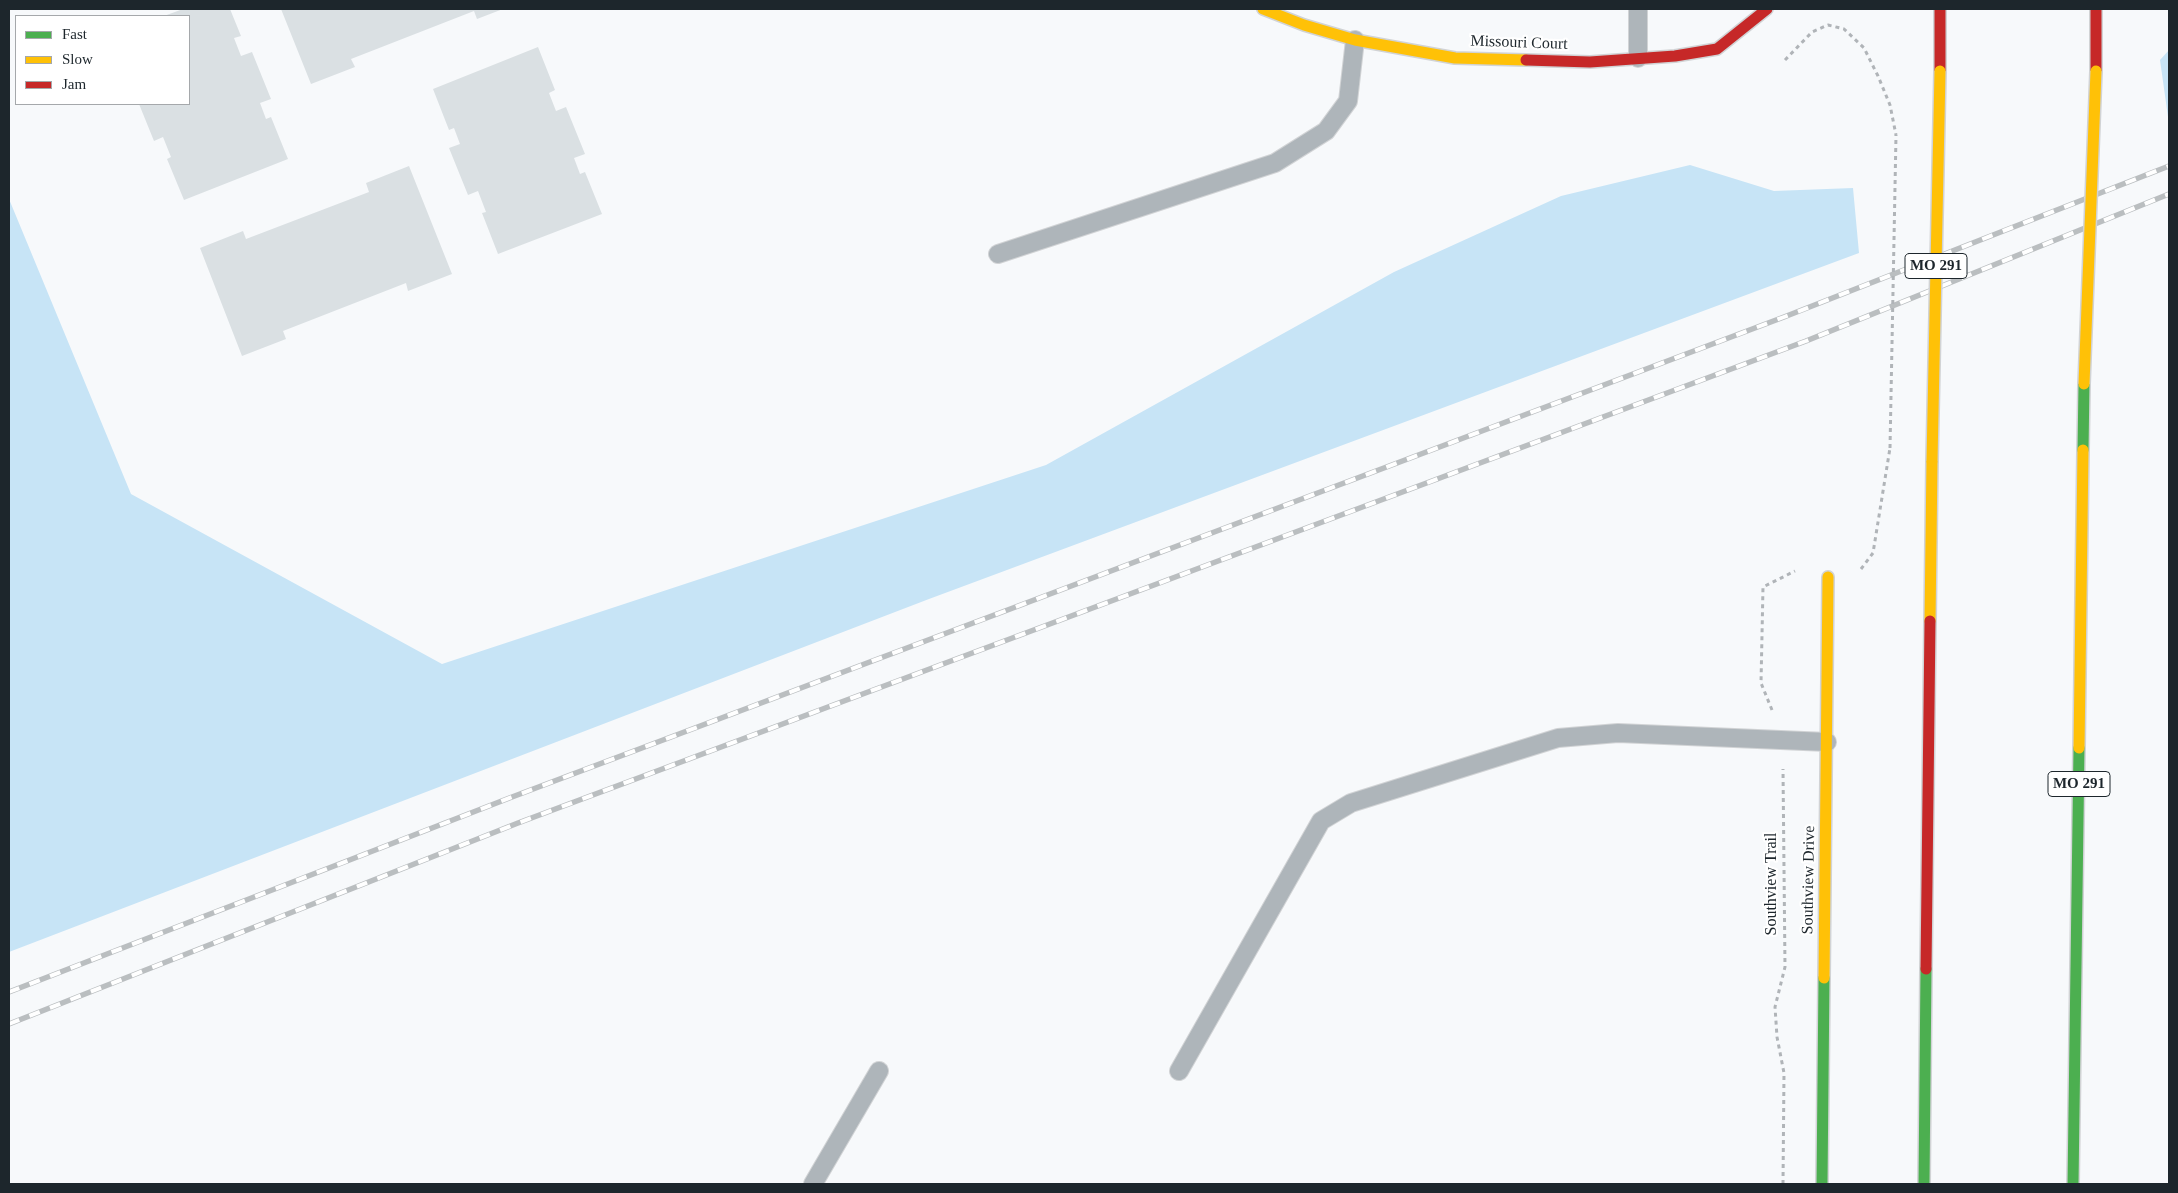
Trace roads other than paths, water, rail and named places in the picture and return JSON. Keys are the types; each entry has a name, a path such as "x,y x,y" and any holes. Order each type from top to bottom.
{"main road":[{"name":"Missouri Court","path":"1263,9 1304,26 1355,40 1455,58 1590,62 1675,56 1717,49 1766,9"},
{"name":"MO 291","path":"1924,1184 1932,461 1940,9"},
{"name":"MO 291","path":"2073,1184 2084,384 2096,71 2096,9"},
{"name":"Southview Drive","path":"1822,1184 1828,577"}],"lane":[{"path":"1638,9 1638,58"},
{"path":"998,254 1275,163 1326,131 1348,101 1355,40"},
{"path":"1179,1071 1321,821 1351,803 1558,738 1618,733 1827,742"},
{"path":"813,1184 879,1071"}],"railway":[{"path":"9,992 512,797 1784,317 2169,166"},
{"path":"9,1024 518,823 1806,341 2169,194"}]}
